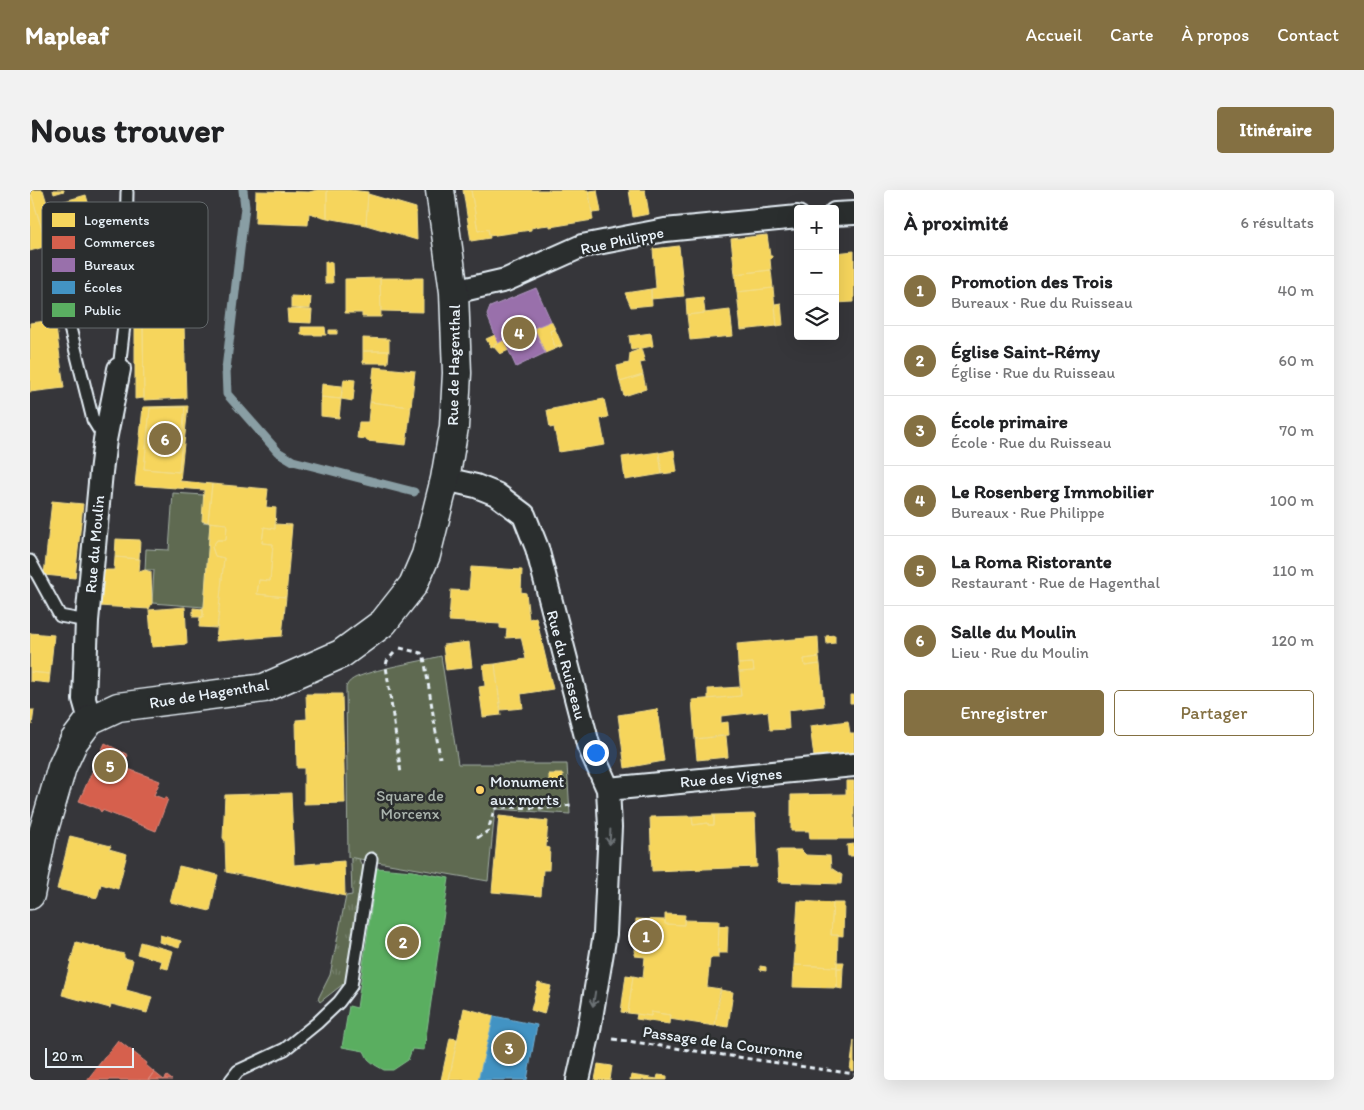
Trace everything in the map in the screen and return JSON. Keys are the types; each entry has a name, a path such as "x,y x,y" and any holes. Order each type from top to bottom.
{"main road":[{"name":"Rue de Hagenthal","path":"30,892 42,836 62,767 74,741 90,720 118,707 264,688 341,654 382,623 413,585 426,555 446,479 454,427 456,373 454,292 440,190"}],"street":[{"path":"839,214 854,213"},
{"name":"Rue Philippe","path":"454,292 506,280 582,246 665,230 794,217"},
{"name":"Rue du Moulin","path":"90,720 84,699 87,621 105,440 119,369"},
{"name":"Rue du Ruisseau","path":"446,479 476,486 496,494 524,515 537,548 588,744 608,788 610,827 605,934 588,1036 578,1080"},
{"name":"Rue des Vignes","path":"608,788 854,765"}],"lane":[{"path":"127,192 127,202"},
{"path":"70,328 93,420 105,440"},
{"path":"119,369 124,328"},
{"path":"30,561 60,616 87,621"},
{"path":"231,1080 238,1071 285,1049 339,1002 351,986 371,860"}],"path":[{"path":"382,623 400,647 421,653 424,657 440,758"},
{"path":"400,647 387,661 386,666 401,774"},
{"path":"477,838 488,831 494,810 497,807 548,808 571,804"},
{"name":"Passage de la Couronne","path":"588,1036 854,1074"}],"green space":[{"path":"173,493 204,495 203,522 210,523 204,607 152,603 154,570 145,570 146,549 169,550"},
{"name":"Square de Morcenx","path":"441,656 458,764 567,764 570,814 495,809 488,881 348,857 346,687 357,677"},
{"path":"349,804 360,862 364,869 347,981 320,1002 318,999 330,975 346,896 352,895"}],"building: Logements":[{"path":"30,190 42,230 42,247 30,251"},
{"path":"30,190 43,190 47,202 42,202 42,230"},
{"path":"53,190 64,190 64,191 54,194"},
{"path":"327,190 327,218 309,213 308,225 255,223 256,191 309,192"},
{"path":"327,190 368,192 366,225 327,218"},
{"path":"463,190 471,190 478,231 488,229 490,238 471,241"},
{"path":"471,190 588,190 593,220 550,227 550,225 540,226 531,228 531,230 489,236 488,229 478,231"},
{"path":"597,190 601,212 592,213 589,191"},
{"path":"629,190 645,190 649,214 633,217"},
{"path":"368,194 416,208 417,240 366,225"},
{"path":"86,195 88,202 61,202"},
{"path":"767,235 770,256 772,256 770,259 771,270 735,274 731,239"},
{"path":"679,246 684,296 651,299 651,289 656,288 653,249"},
{"path":"854,251 854,302 839,303 839,253"},
{"path":"325,262 332,262 333,283 325,283"},
{"path":"771,270 773,288 737,292 735,274"},
{"path":"380,278 423,278 423,312 381,311"},
{"path":"380,278 381,317 362,317 362,313 345,313 345,279"},
{"path":"773,288 777,326 741,330 737,292"},
{"path":"651,289 652,305 631,307 625,293"},
{"path":"291,296 311,297 310,309 291,308"},
{"path":"703,297 705,313 687,315 686,299"},
{"path":"781,303 783,325 777,326 775,304"},
{"path":"287,309 312,310 311,323 288,322"},
{"path":"730,310 733,336 690,340 687,315"},
{"path":"551,321 555,329 550,331 555,347 562,346 545,353 534,328"},
{"path":"42,322 42,328 56,328 64,388 30,392 30,323"},
{"path":"301,327 325,327 326,335 301,335"},
{"path":"135,328 143,328 144,398 135,399"},
{"path":"143,328 184,328 186,398 144,400"},
{"path":"555,329 562,345 555,347 550,331"},
{"path":"329,330 337,330 337,334 329,334"},
{"path":"651,333 653,346 631,350 629,336"},
{"path":"495,335 498,343 491,347 486,339"},
{"path":"363,338 389,339 389,351 363,351"},
{"path":"504,340 509,350 500,354 493,346"},
{"path":"641,349 645,362 640,363 643,375 620,382 617,366 629,363 630,353"},
{"path":"363,351 389,351 388,363 363,363"},
{"path":"374,367 415,371 411,407 370,402"},
{"path":"643,375 646,389 624,396 620,382"},
{"path":"344,379 355,380 353,401 341,399"},
{"path":"322,384 342,386 341,399 321,397"},
{"path":"321,397 341,399 339,418 321,416"},
{"path":"604,399 608,417 600,419 605,445 559,452 554,427 550,428 547,410"},
{"path":"370,402 411,407 406,445 367,441 366,439 357,438 359,422 368,422"},
{"path":"188,406 180,481 212,484 208,522 202,521 204,490 135,485 143,407","holes":["185,407 179,472 144,469 150,408"]},
{"path":"185,407 179,472 144,469 150,408"},
{"path":"674,450 677,472 662,474 659,453"},
{"path":"659,452 662,474 625,480 622,457"},
{"path":"212,484 268,489 266,507 276,508 275,529 264,527 262,543 273,544 270,581 259,580 257,594 286,597 282,636 216,641 224,558 215,556 212,547 217,540 226,540 227,524 208,522"},
{"path":"52,501 83,504 75,578 44,575"},
{"path":"208,522 227,524 226,540 217,540 212,547 215,556 224,558 217,628 199,627 200,617 203,617 203,609 201,609 204,607 210,523"},
{"path":"275,524 292,525 286,597 257,594 259,580 270,581 273,544 262,543 264,527 275,529"},
{"path":"116,539 140,540 139,559 115,557"},
{"path":"115,557 140,559 139,572 145,570 151,572 152,603 149,609 98,606 101,570 114,570"},
{"path":"471,567 522,570 521,592 526,593 529,619 536,617 553,689 521,694 523,708 501,710 495,664 526,659 521,637 506,638 507,629 500,628 500,624 449,621 451,590 469,591"},
{"path":"185,607 187,644 152,647 149,610"},
{"path":"193,608 203,609 203,617 193,617"},
{"path":"30,633 54,635 50,674 30,672"},
{"path":"835,635 835,643 827,644 826,636"},
{"path":"818,637 819,657 804,659 805,666 820,664 824,706 788,710 789,729 770,730 768,711 721,716 721,723 728,722 729,735 695,739 692,700 741,696 739,672 754,671 753,663 738,664 737,644"},
{"path":"469,642 472,667 446,670 443,645"},
{"path":"819,657 820,664 805,666 804,659"},
{"path":"753,663 754,671 739,672 738,664"},
{"path":"495,664 501,715 483,717 479,687 485,686 483,665"},
{"path":"30,672 50,674 49,683 30,681"},
{"path":"740,687 741,696 708,699 708,689"},
{"path":"306,694 342,694 345,803 304,804 304,768 297,768 296,720 307,719"},
{"path":"850,695 854,695 854,703 850,703"},
{"path":"657,709 664,761 625,768 618,715"},
{"path":"30,710 34,710 32,725 30,725"},
{"path":"848,721 850,733 854,733 854,753 814,757 810,726"},
{"path":"726,736 728,757 697,760 695,739"},
{"path":"549,774 563,774 562,787 549,787"},
{"path":"846,781 854,781 854,839 810,839 809,831 791,831 791,795 846,794"},
{"path":"291,793 294,865 344,861 345,896 226,872 225,841 223,838 225,795"},
{"path":"755,814 757,867 652,871 650,817 692,816 693,825 708,823 708,825 714,825 714,815"},
{"path":"714,815 714,825 708,825 708,823 693,825 692,816"},
{"path":"499,816 548,821 546,847 550,848 549,870 543,870 541,896 492,892"},
{"path":"70,836 111,846 109,849 127,854 118,889 101,884 97,898 57,889"},
{"path":"854,844 854,856 848,856 847,845"},
{"path":"777,850 801,850 806,855 830,856 831,868 842,875 841,884 779,882"},
{"path":"179,866 218,875 210,911 170,902"},
{"path":"798,901 833,903 831,935 838,935 837,967 794,965"},
{"path":"833,903 844,903 843,936 831,935"},
{"path":"665,914 685,915 684,925 665,924"},
{"path":"636,919 665,920 665,924 684,925 684,920 719,921 718,958 710,958 707,987 721,989 715,1026 669,1019 670,1015 651,1012 651,1016 628,1013 633,976 643,978 645,957 635,956"},
{"path":"719,926 728,926 727,953 718,953"},
{"path":"160,935 181,941 179,948 159,942"},
{"path":"76,942 124,954 124,958 133,960 126,990 152,997 147,1013 111,1004 110,1008 62,995"},
{"path":"140,942 173,951 168,969 160,967 162,961 137,954"},
{"path":"837,962 844,962 843,968 837,968"},
{"path":"794,965 837,967 837,988 793,987"},
{"path":"760,966 766,967 766,971 760,970"},
{"path":"837,968 843,968 842,989 837,988"},
{"path":"626,975 633,976 628,1013 621,1012"},
{"path":"538,983 551,986 544,1014 531,1010"},
{"path":"720,990 733,992 728,1027 715,1025"},
{"path":"464,1008 494,1016 478,1080 449,1080"},
{"path":"651,1012 670,1015 669,1024 636,1019 637,1014 651,1016"},
{"path":"450,1038 457,1039 449,1080 441,1080"},
{"path":"854,1040 854,1071 850,1070"},
{"path":"598,1064 612,1066 610,1080 595,1080"},
{"path":"631,1075 657,1079 658,1075 667,1076 667,1080 630,1080"}],"building: Commerces":[{"path":"105,743 128,755 123,767 160,781 154,795 168,799 156,831 102,810 101,812 99,809 79,801"},
{"path":"118,1040 147,1063 146,1065 154,1072 148,1080 87,1080"},
{"path":"154,1072 164,1080 148,1080"},
{"path":"167,1076 172,1080 164,1080"}],"building: Bureaux":[{"path":"536,288 551,321 534,328 545,353 516,367 504,340 498,343 487,315 490,307"}],"building: Écoles":[{"path":"494,1016 537,1025 527,1080 478,1080"}],"building: Public":[{"path":"377,868 413,871 449,878 424,1050 412,1049 408,1060 393,1070 384,1070 375,1065 368,1059 364,1051 342,1047 349,1006 357,1008"}],"waterway":[{"path":"243,190 245,207 226,369 227,394 278,452 293,461 414,492"}],"place":[{"name":"Le Rosenberg Immobilier","path":"519,333"},
{"name":"Salle du Moulin","path":"165,439"},
{"name":"La Roma Ristorante","path":"110,766"},
{"name":"Monument aux morts","path":"480,790"},
{"name":"Promotion des Trois","path":"646,936"},
{"name":"Église Saint-Rémy","path":"403,942"},
{"name":"École primaire","path":"509,1048"}]}
